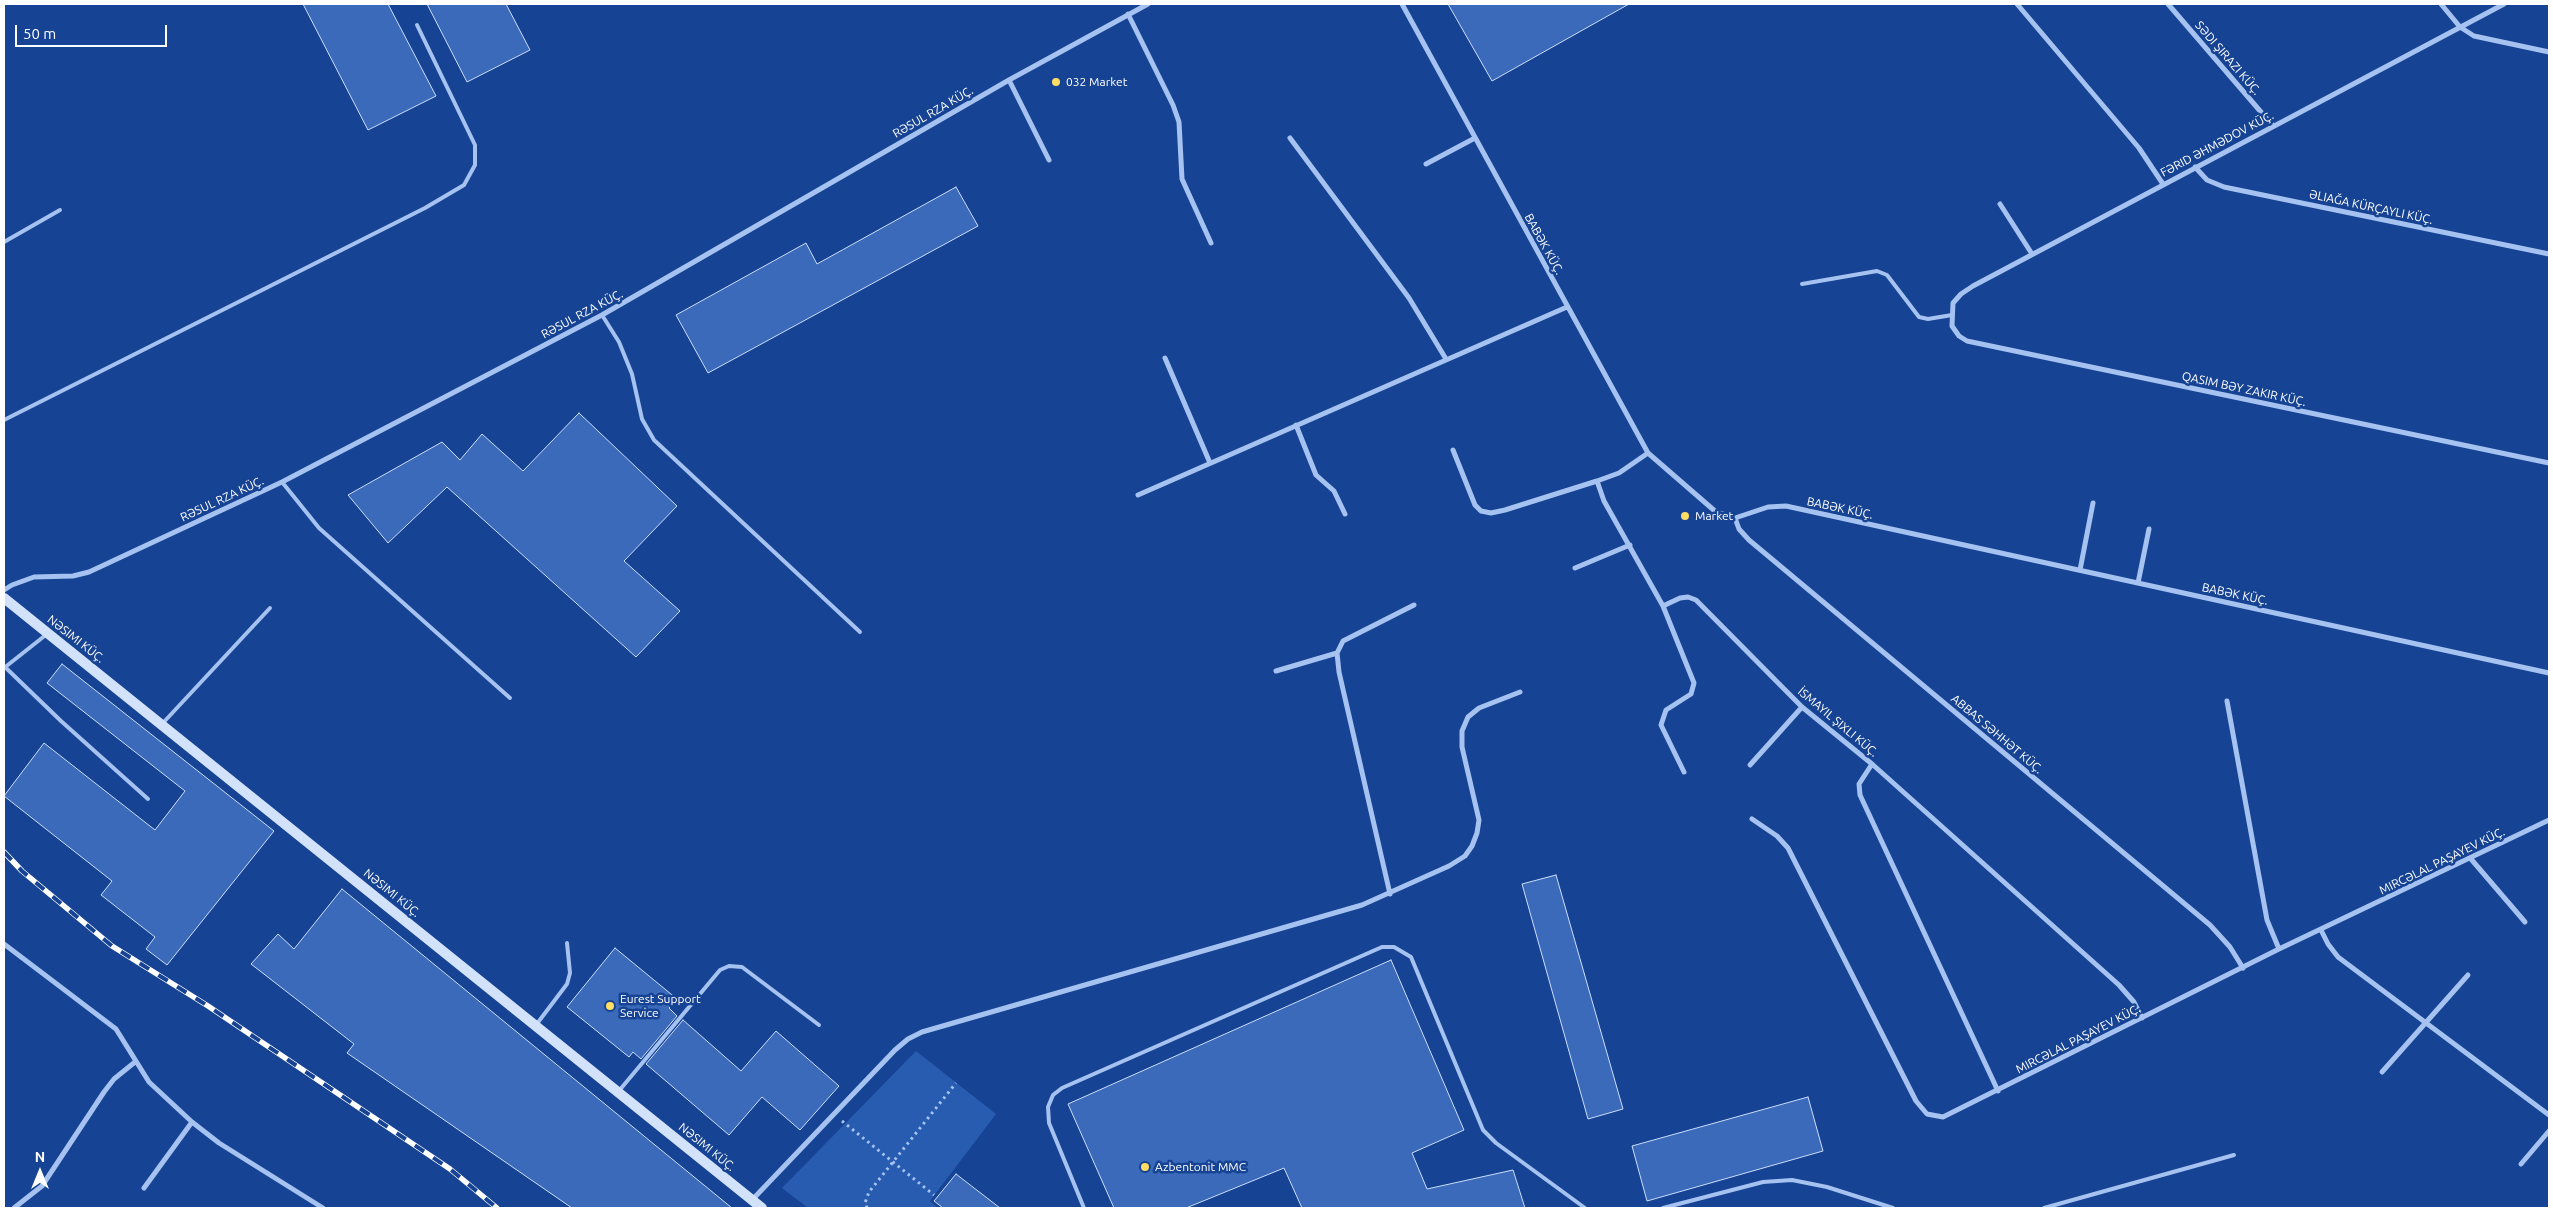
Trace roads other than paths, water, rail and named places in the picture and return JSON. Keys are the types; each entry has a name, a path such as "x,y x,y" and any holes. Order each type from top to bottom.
{"street":[{"name":"RƏSUL RZA KÜÇ.","path":"4,590 34,577 73,576 89,572 282,482 602,315 1009,80 1148,4"},
{"name":"BABƏK KÜÇ.","path":"1402,4 1648,454 1716,512 1734,518 1768,507 1786,506 2549,673"},
{"path":"2017,4 2139,148 2163,184"},
{"name":"SƏDI ŞIRAZI KÜÇ.","path":"2168,4 2273,126"},
{"path":"2441,4 2460,27 2474,36 2488,41 2549,52"},
{"name":"FƏRID ƏHMƏDOV KÜÇ.","path":"1952,315 1953,303 1961,294 2163,184 2504,4"},
{"path":"1128,14 1173,105 1179,122 1182,179 1211,243"},
{"path":"1009,80 1049,160"},
{"path":"1290,138 1409,298 1446,360"},
{"path":"1426,164 1475,138"},
{"path":"2195,167 2208,180 2224,187 2549,254"},
{"path":"2000,204 2032,254"},
{"path":"1138,494 1567,307"},
{"path":"1952,315 1952,326 1959,336 1967,341 2549,464"},
{"path":"1165,358 1210,463"},
{"path":"1296,425 1316,475 1334,492 1345,514"},
{"path":"1453,450 1475,505 1481,511 1491,513 1619,474 1648,454"},
{"path":"1597,481 1604,501 1664,606 1694,683 1691,694 1666,710 1661,724 1684,772"},
{"path":"2080,570 2093,503"},
{"name":"ABBAS SƏHHƏT KÜÇ.","path":"1734,518 1739,529 1749,540 2210,925 2230,948 2243,968"},
{"path":"2138,583 2149,530"},
{"path":"1575,568 1630,545"},
{"path":"1664,606 1680,598 1688,597 1696,600 1802,707 1872,764 2119,985 2134,1002 2142,1018"},
{"name":"NƏSIMI KÜÇ.","path":"4,598 762,1208"},
{"path":"1390,894 1339,672 1338,653 1343,641 1414,605"},
{"path":"1276,671 1338,653"},
{"path":"752,1200 895,1050 908,1039 922,1032 1362,905 1449,866 1465,856 1472,846 1479,820 1462,747 1462,731 1468,717 1479,708 1520,692"},
{"path":"2227,701 2267,920 2279,950"},
{"path":"1750,765 1802,707"},
{"path":"1872,764 1859,784 1860,796 1998,1091"},
{"name":"MIRCƏLAL PAŞAYEV KÜÇ.","path":"1752,819 1777,836 1788,848 1798,864 1916,1102 1927,1114 1943,1117 2279,950 2549,820"},
{"path":"2471,859 2525,922"},
{"path":"2321,930 2328,944 2338,957 2549,1115"},
{"path":"4,944 116,1029 127,1044 135,1062 160,1094 192,1122 219,1143 323,1208"},
{"path":"2382,1072 2468,975"},
{"path":"14,1208 42,1186 104,1092 114,1079 135,1062"},
{"path":"144,1188 192,1122"},
{"path":"2520,1164 2549,1131"}],"lane":[{"path":"4,420 425,208 464,185 476,165 475,145 417,25"},
{"path":"4,242 60,210"},
{"path":"1802,284 1877,271 1887,275 1918,317 1928,320 1952,315"},
{"path":"602,315 622,350 632,374 642,419 654,440 860,632"},
{"path":"282,482 319,528 510,698"},
{"path":"162,724 270,608"},
{"path":"49,633 4,667 60,722 148,798"},
{"path":"536,1025 567,984 570,972 567,943"},
{"path":"1084,1208 1049,1122 1048,1107 1053,1095 1062,1088 1382,948 1394,947 1410,957 1483,1130 1496,1143 1585,1208"},
{"path":"618,1092 720,970 730,966 742,967 819,1025"},
{"path":"2044,1208 2234,1155"},
{"path":"1663,1208 1763,1182 1792,1180 1827,1187 1892,1208"}],"railway":[{"path":"4,852 22,871 112,946 208,1006 450,1169 497,1208"}],"place":[{"name":"032 Market","path":"1056,82"},
{"name":"Market","path":"1685,516"},
{"name":"Eurest Support Service","path":"610,1006"},
{"name":"Azbentonit MMC","path":"1145,1167"}]}
